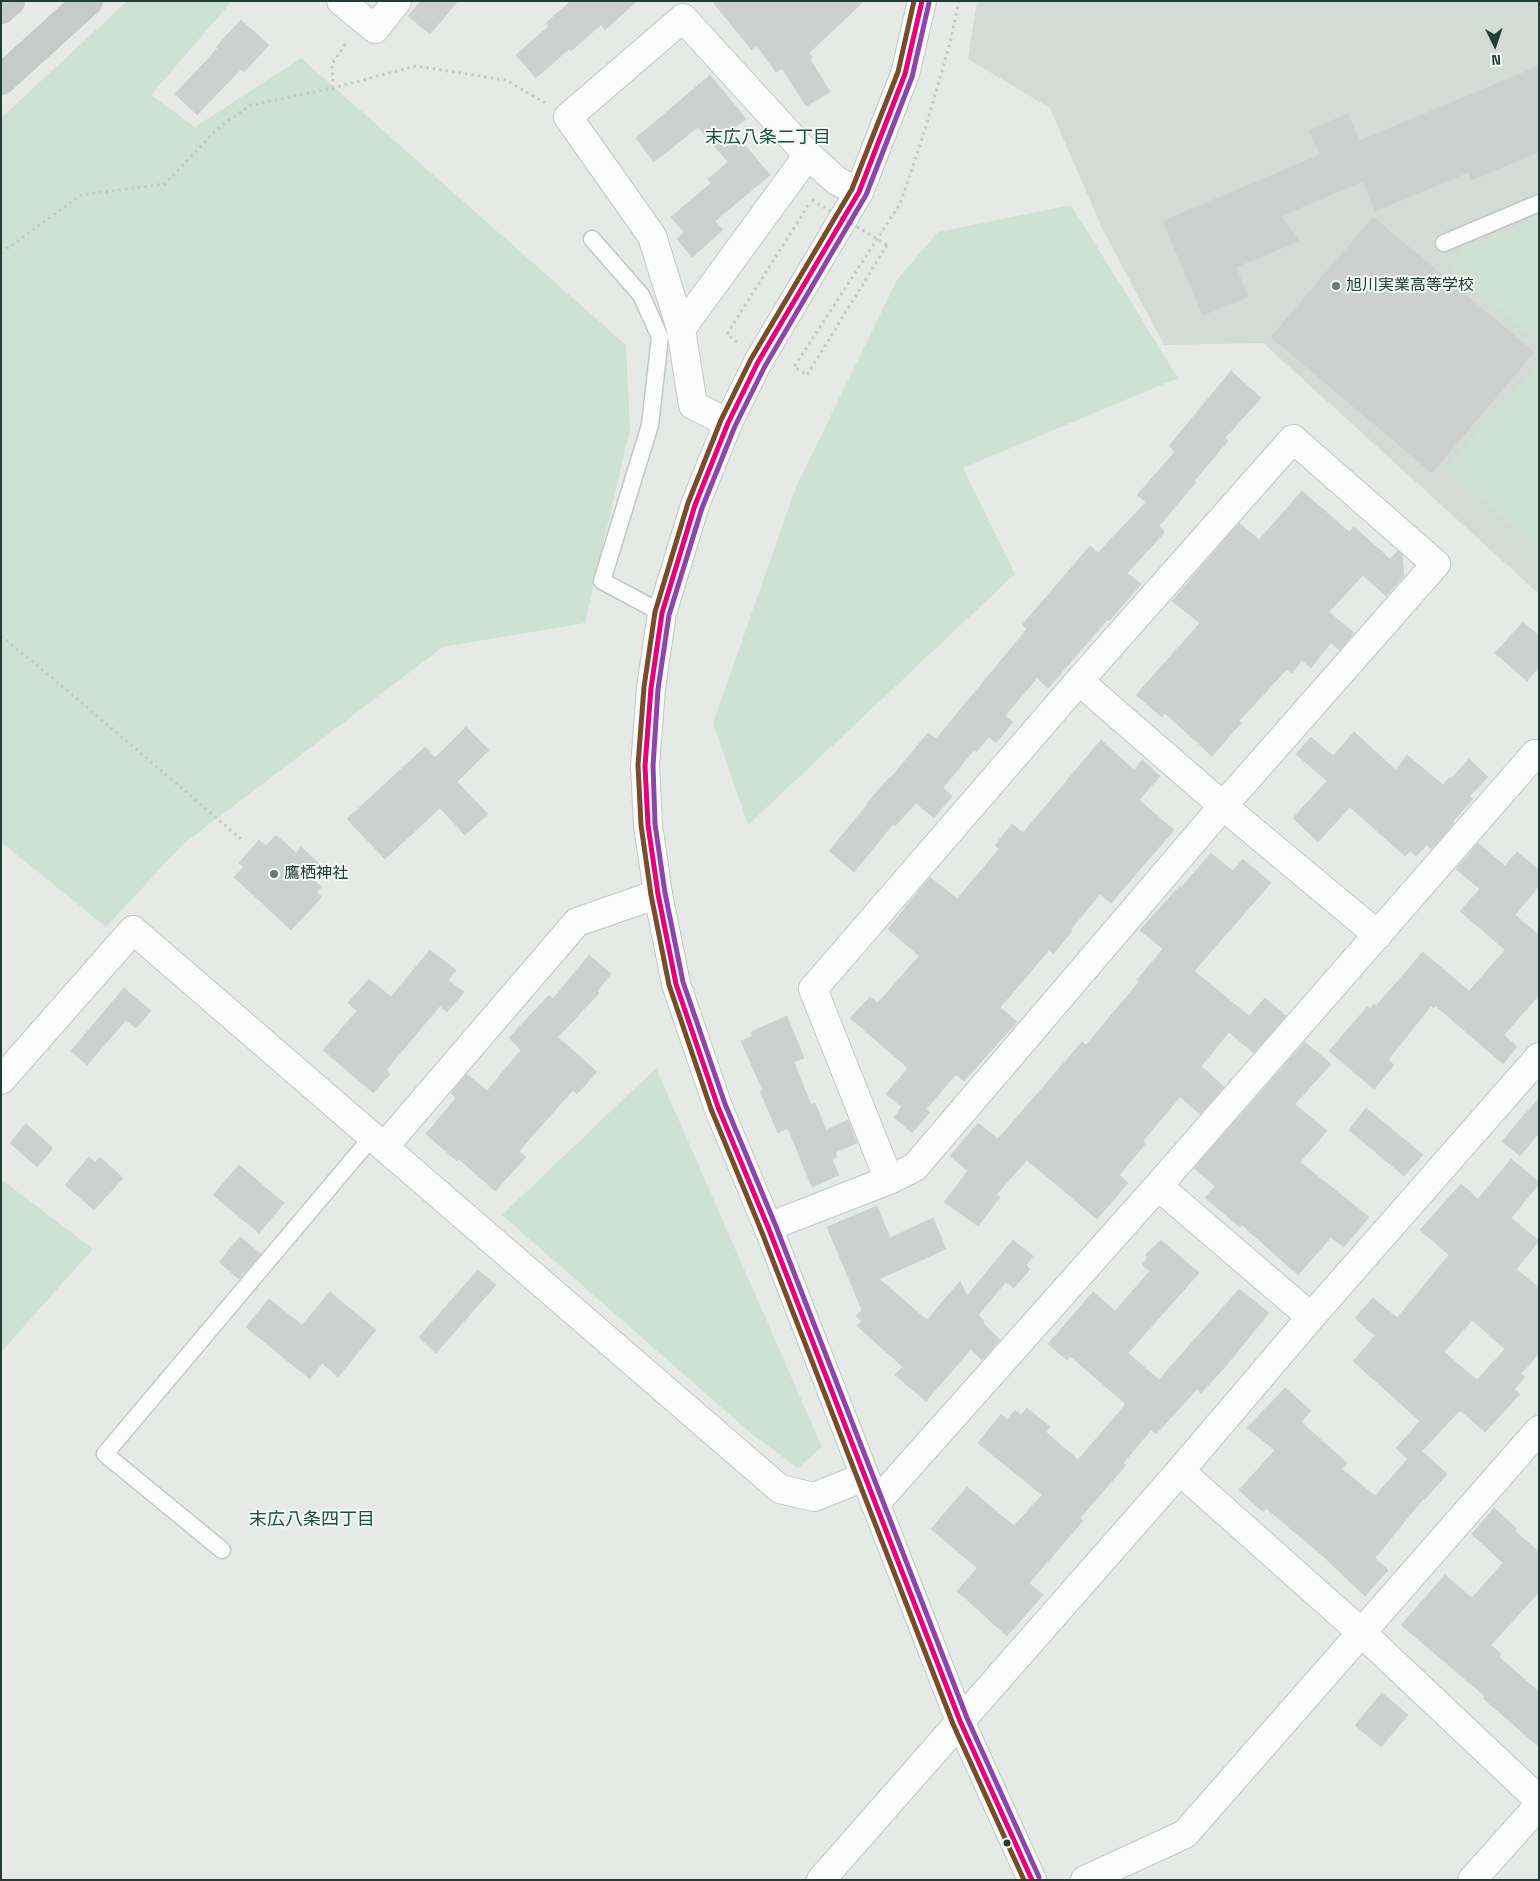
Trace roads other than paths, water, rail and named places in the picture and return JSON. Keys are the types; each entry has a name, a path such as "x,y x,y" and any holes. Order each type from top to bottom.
{"highway":[{"path":"1,9 10,1"},
{"path":"1,80 88,1"}],"street":[{"path":"341,1 375,29 397,1"},
{"path":"922,1 905,74 860,192 758,362 728,423 695,505 662,612 651,688 644,766 648,825 658,894 676,984 718,1107 768,1227 874,1504 960,1721 1032,1880"},
{"path":"728,423 693,404 681,329 652,236 568,117 682,10 808,155 837,181 860,192"},
{"path":"681,329 808,155"},
{"path":"768,1227 889,1180 915,1167 1223,806 1436,564 1293,439 813,989 889,1180"},
{"path":"1079,682 1223,806 1378,935"},
{"path":"874,1504 1158,1186 1535,754 1539,757"},
{"path":"378,1142 577,922 658,894"},
{"path":"1,1080 133,930 780,1489 814,1497 864,1476"},
{"path":"821,1880 1180,1472 1311,1317 1539,1058"},
{"path":"1158,1186 1311,1317"},
{"path":"1085,1880 1185,1834 1539,1430"},
{"path":"1180,1472 1362,1633 1539,1800"},
{"path":"1472,1880 1539,1806"}],"lane":[{"path":"1444,243 1539,203"},
{"path":"592,239 641,295 660,337 650,425 602,581 662,612"},
{"path":"222,1550 104,1454 378,1142"}],"place":[{"name":"旭川実業高等学校","path":"1336,286"},
{"name":"鷹栖神社","path":"274,874"}],"district":[{"name":"末広八条二丁目","path":"768,138"},
{"name":"末広八条四丁目","path":"312,1520"}]}
